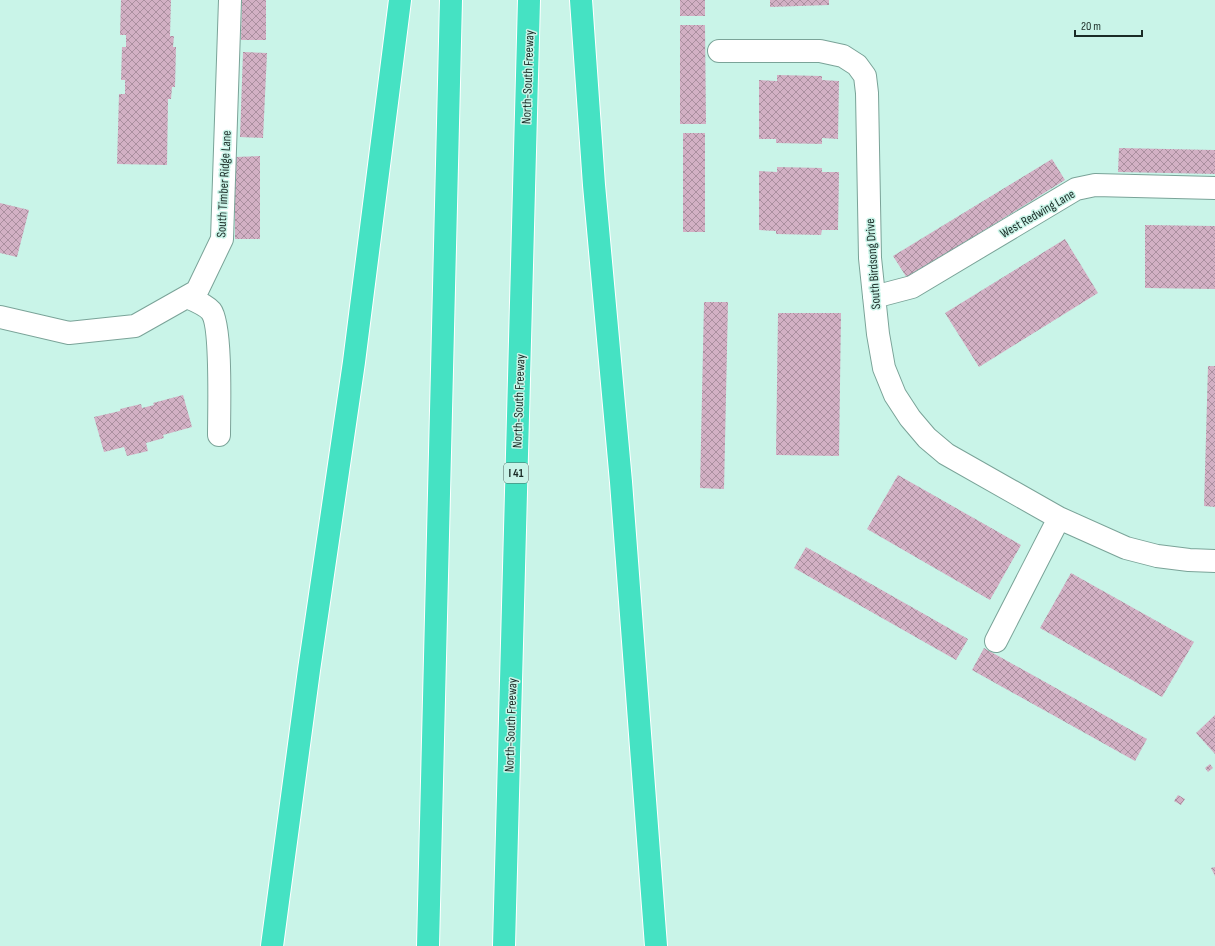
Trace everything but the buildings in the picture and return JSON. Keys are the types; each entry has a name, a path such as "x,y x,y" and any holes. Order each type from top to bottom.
{"highway":[{"path":"272,946 354,362 400,0"},
{"path":"428,946 451,0"},
{"name":"North-South Freeway","path":"504,946 529,0"},
{"path":"581,0 594,185 622,489 656,946"}],"street":[{"name":"South Timber Ridge Lane","path":"0,317 69,333 136,326 197,291 222,239 230,0"},
{"name":"South Birdsong Drive","path":"719,51 820,51 843,56 857,65 865,76 867,93 870,258 878,334 884,368 895,395 910,418 927,438 946,454 1059,518 1126,548 1157,556 1189,560 1215,561"},
{"name":"West Redwing Lane","path":"874,297 912,287 1076,189 1095,185 1215,188"},
{"path":"187,297 199,302 211,311 216,324 220,408 218,435"},
{"path":"996,641 1059,518"}]}
